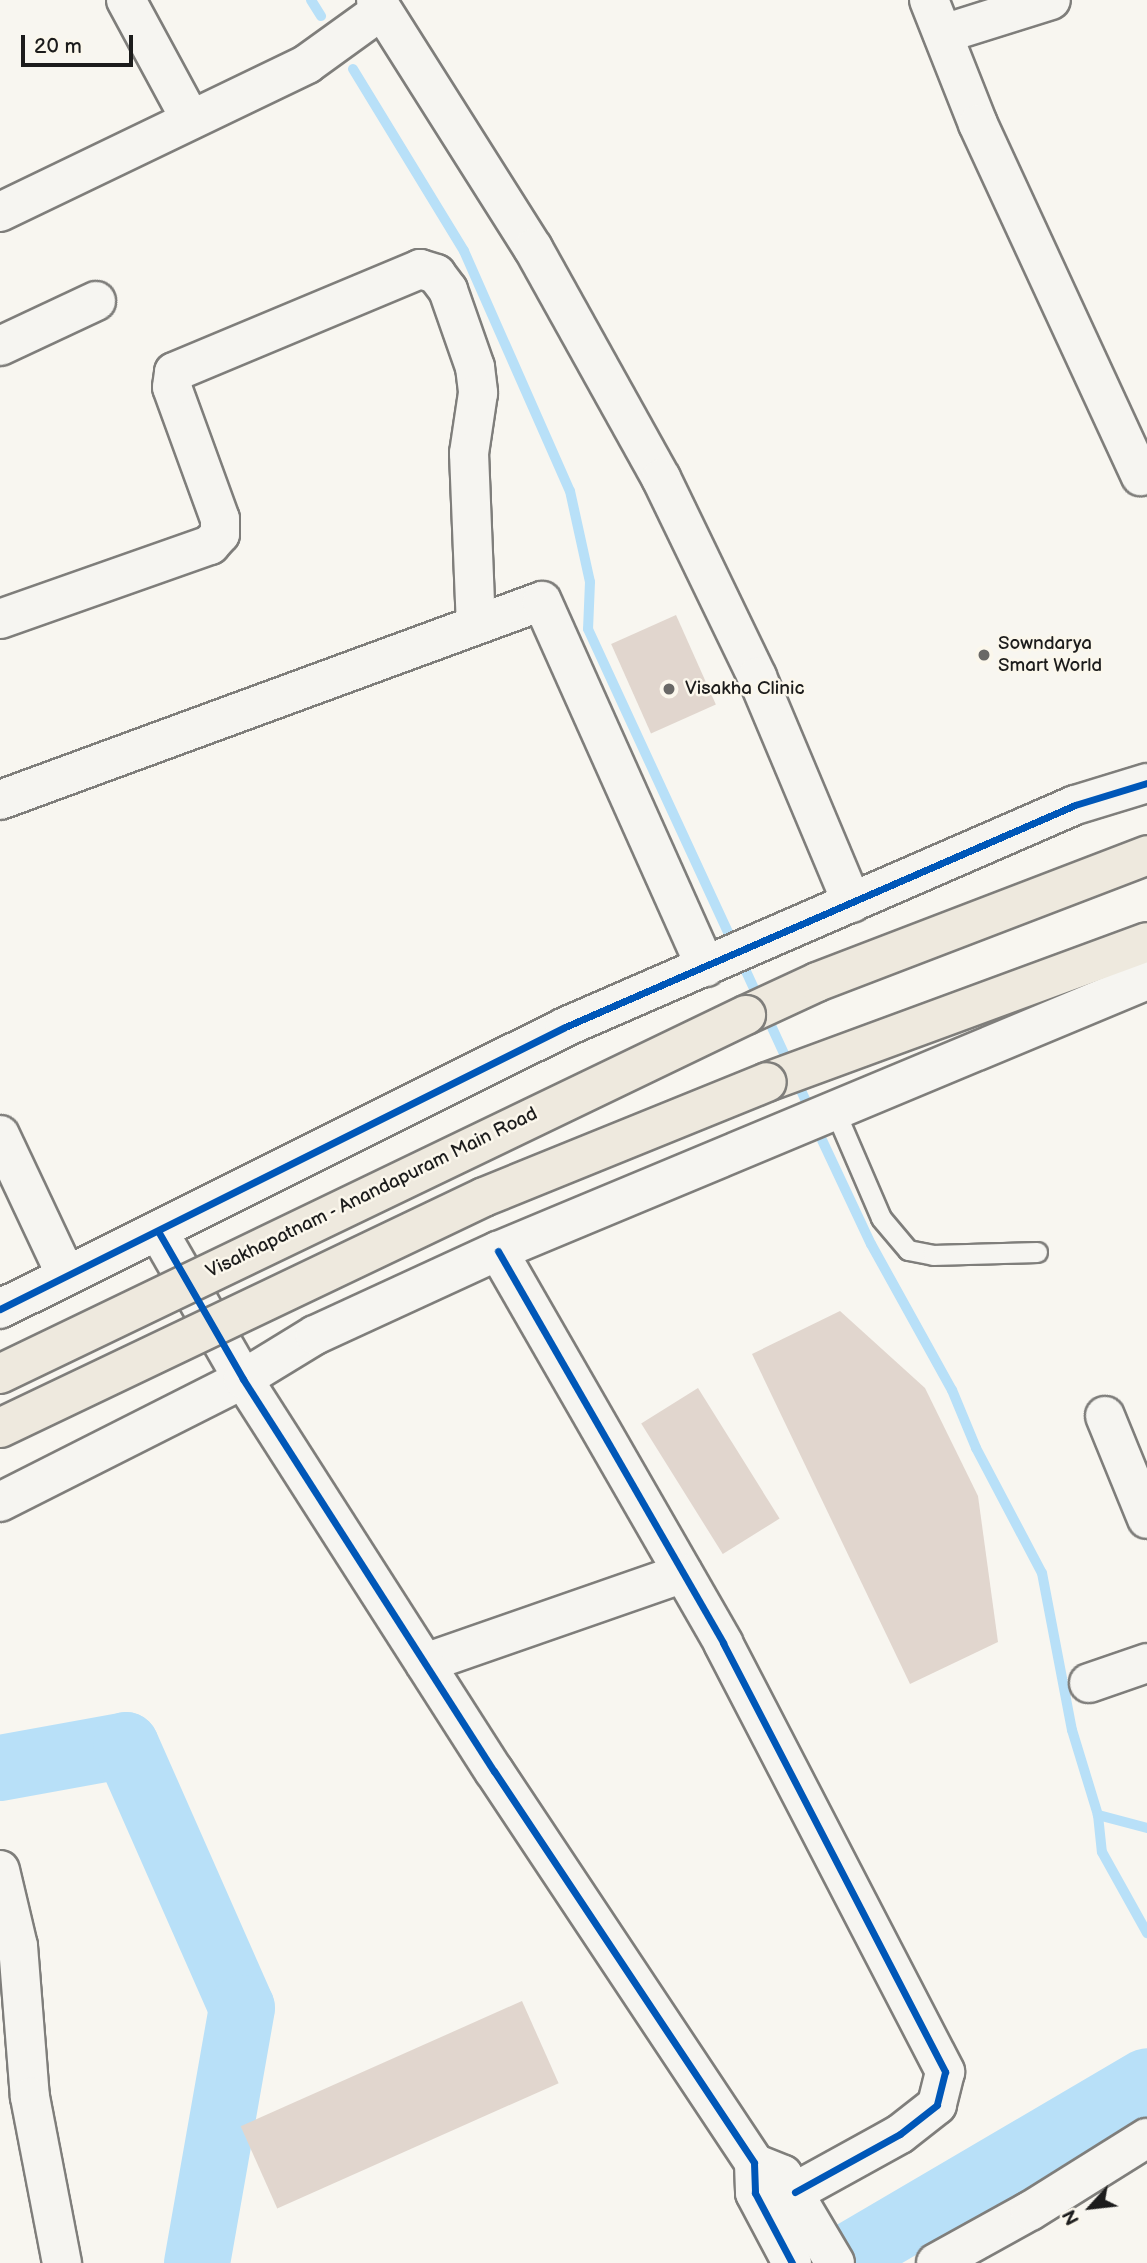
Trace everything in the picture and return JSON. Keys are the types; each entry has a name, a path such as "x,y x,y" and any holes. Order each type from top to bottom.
{"main road":[{"name":"Visakhapatnam - Anandapuram Main Road","path":"0,1374 762,1007 1078,878 1147,855"},
{"path":"0,1428 484,1197 767,1082 1147,942"}],"street":[{"path":"126,0 191,120"},
{"path":"1051,0 936,17 978,124 1141,476"},
{"path":"0,212 307,64 379,5 533,248 661,478 757,677 852,903"},
{"path":"0,619 210,545 220,534 220,519 172,387 174,372 420,269 436,274 448,290 475,367 478,393 469,453 476,625"},
{"path":"0,346 96,301"},
{"path":"0,800 542,601 726,958"},
{"path":"0,1309 565,1027 1075,805 1147,783"},
{"path":"0,1502 243,1379 315,1335 498,1251 1147,980"},
{"path":"0,1135 66,1275"},
{"path":"158,1231 243,1379 754,2163 755,2193 792,2263"},
{"path":"498,1251 683,1573 945,2072 936,2105 799,2199"},
{"path":"1105,1416 1147,1519"},
{"path":"425,1662 683,1573"},
{"path":"1089,1683 1147,1663"},
{"path":"0,1870 18,1946 30,2097 62,2263"},
{"path":"936,2263 1030,2211 1147,2138"},
{"path":"754,2163 783,2175 835,2263"}],"lane":[{"path":"835,1111 881,1218 908,1250 933,1255 1037,1252"}],"building":[{"path":"676,615 716,705 651,733 611,644"},
{"path":"840,1311 925,1388 978,1496 998,1642 910,1684 752,1354"},
{"path":"698,1388 780,1519 723,1554 641,1424"},
{"path":"522,2001 559,2083 277,2208 241,2126"}],"waterway":[{"path":"311,0 321,16"},
{"path":"353,69 464,251 570,491 590,582 588,629 805,1099"},
{"path":"822,1140 871,1244 952,1390 976,1448 1042,1573 1072,1730 1098,1815"},
{"path":"0,1768 126,1745 242,2008 197,2263"},
{"path":"1147,1828 1098,1815 1102,1852 1147,1933"},
{"path":"837,2263 1147,2081"}],"cycle path":[{"path":"0,1309 565,1027 1075,805 1147,783"},
{"path":"158,1231 243,1379 494,1771 754,2163 755,2193 792,2263"},
{"path":"498,1251 723,1643 945,2072 937,2105 900,2134 795,2192"}],"place":[{"name":"Sowndarya Smart World","path":"984,655"},
{"name":"Visakha Clinic","path":"669,689"}]}
